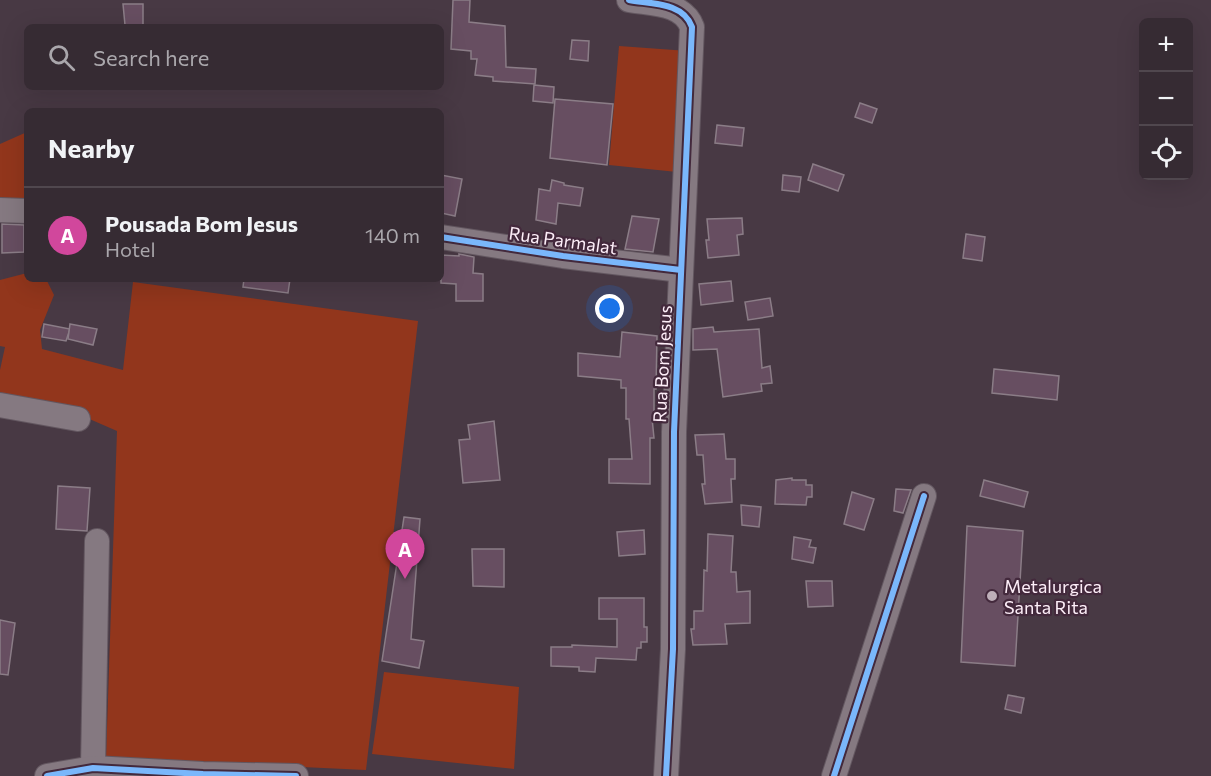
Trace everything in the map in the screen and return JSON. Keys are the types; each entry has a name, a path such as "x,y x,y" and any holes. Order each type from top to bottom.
{"street":[{"name":"Rua Bom Jesus","path":"628,0 678,10 689,19 692,27 674,432 673,650 666,776"},
{"path":"0,210 24,211"},
{"name":"Rua Parmalat","path":"444,237 563,256 681,270"},
{"path":"0,405 78,419"},
{"path":"834,776 924,496"},
{"path":"93,768 97,541"},
{"path":"47,776 93,768 296,776"}],"shaded area":[{"path":"619,46 688,51 677,172 609,165"},
{"path":"24,133 24,206 0,206 0,144"},
{"path":"24,274 24,282 48,282 54,295 40,330 42,349 123,370 133,282 418,321 366,770 106,758 117,431 78,414 0,401 0,370 5,347 0,346 0,280"},
{"path":"384,672 519,687 514,769 372,754"}],"building":[{"path":"453,0 470,0 469,22 505,26 506,67 536,69 535,84 493,81 493,77 475,75 477,59 471,59 471,51 451,49"},
{"path":"123,4 143,4 143,24 125,24"},
{"path":"572,40 589,41 588,61 570,59"},
{"path":"534,85 554,87 553,103 533,101"},
{"path":"555,99 613,104 607,165 550,158"},
{"path":"860,103 877,109 872,123 855,117"},
{"path":"717,125 744,128 742,146 715,143"},
{"path":"813,164 844,175 838,191 808,180"},
{"path":"783,175 801,177 799,192 782,190"},
{"path":"444,176 462,179 455,216 444,214"},
{"path":"552,180 564,183 564,185 583,188 580,206 558,203 556,224 536,220 539,189 550,191"},
{"path":"632,216 659,219 653,252 625,249"},
{"path":"742,218 743,234 737,235 739,255 708,258 707,219"},
{"path":"2,224 24,225 24,252 2,253"},
{"path":"966,234 985,237 982,261 963,258"},
{"path":"459,254 474,257 473,273 483,274 483,301 456,301 456,284 441,283 444,282 444,255 459,256"},
{"path":"731,281 733,301 701,305 699,284"},
{"path":"244,282 290,282 288,293 243,287"},
{"path":"770,298 773,316 748,320 745,302"},
{"path":"44,324 70,329 66,341 42,337"},
{"path":"70,324 97,329 93,345 68,339"},
{"path":"713,327 714,332 759,329 762,368 770,366 772,383 761,384 762,391 723,397 717,349 693,350 693,329"},
{"path":"622,332 657,336 656,389 654,389 654,418 652,418 654,438 650,438 650,484 609,483 609,459 632,459 629,419 626,419 626,388 621,388 621,380 578,376 578,353 620,357"},
{"path":"994,369 1059,376 1057,400 992,393"},
{"path":"494,421 500,480 463,483 459,440 470,439 468,425"},
{"path":"724,434 726,459 735,459 735,479 731,479 732,502 705,504 702,484 705,484 703,455 697,455 695,435"},
{"path":"792,478 792,480 806,480 806,485 812,485 812,497 807,497 806,505 775,504 776,480"},
{"path":"984,480 1028,492 1024,507 980,496"},
{"path":"58,486 90,488 87,531 56,529"},
{"path":"896,489 911,490 903,513 894,511"},
{"path":"852,492 874,499 864,530 844,524"},
{"path":"741,505 761,507 759,527 742,525"},
{"path":"404,517 420,519 411,639 424,641 419,668 382,661"},
{"name":"Metalurgica Santa Rita","path":"967,526 1023,531 1015,666 961,662"},
{"path":"644,530 645,554 619,556 617,532"},
{"path":"708,534 733,536 731,572 736,572 737,592 750,591 750,623 725,624 727,644 693,645 691,629 694,629 694,611 703,611"},
{"path":"794,537 811,540 809,547 816,548 813,563 792,559"},
{"path":"472,549 504,549 504,587 473,586"},
{"path":"806,581 832,581 833,606 808,607"},
{"path":"599,598 644,598 644,627 647,627 647,642 641,642 641,648 637,648 636,660 596,658 595,672 579,671 579,667 551,666 551,647 572,647 572,645 617,647 617,619 599,619"},
{"path":"0,620 15,623 8,675 0,674"},
{"path":"1008,695 1024,698 1021,713 1005,709"}],"cycle path":[{"path":"629,0 674,9 688,19 692,27 674,432 673,649 666,776"},
{"path":"444,237 563,256 681,270"},
{"path":"834,776 924,496"},
{"path":"47,776 93,768 296,776"}],"place":[{"name":"Pousada Bom Jesus","path":"405,579"},
{"name":"Metalurgica Santa Rita","path":"992,596"}]}
